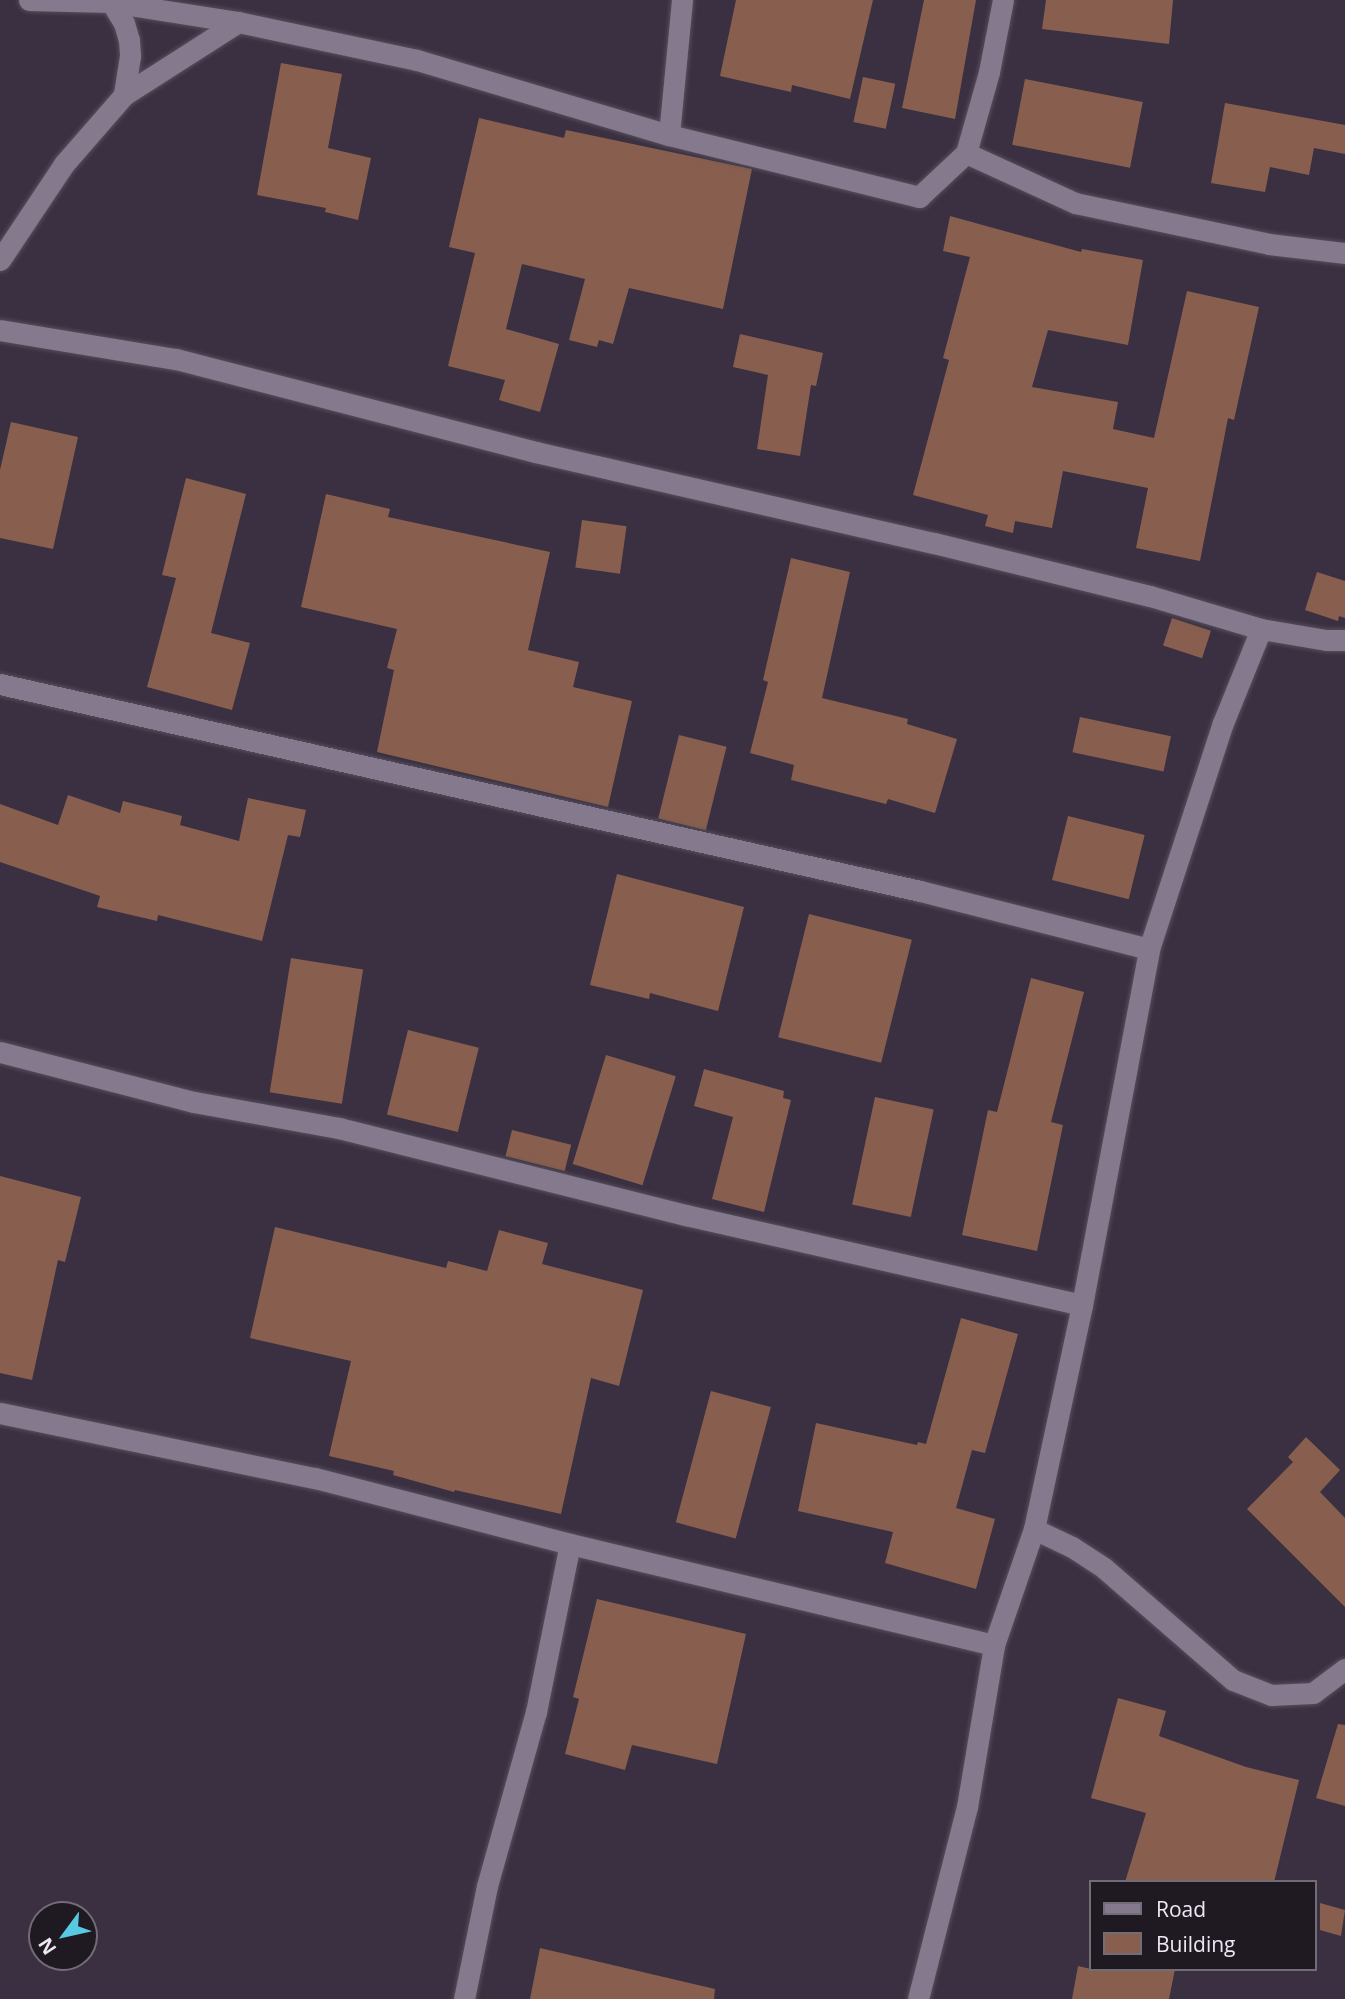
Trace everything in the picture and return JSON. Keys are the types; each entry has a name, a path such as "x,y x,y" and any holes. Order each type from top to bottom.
{"street":[{"path":"29,0 110,1 238,22 417,60 668,135 919,197 966,153 989,72 1003,0"},
{"path":"668,135 682,0"},
{"path":"110,1 124,23 129,40 130,56 124,94"},
{"path":"0,260 64,164 124,94 238,22"},
{"path":"966,153 1075,203 1269,244 1345,253"},
{"path":"0,330 176,359 536,452 1123,589 1261,629 1326,640 1345,640"},
{"path":"918,1999 967,1807 994,1645 1034,1529 1082,1305 1149,949 1223,723 1261,629"},
{"path":"0,684 920,891 1149,949"},
{"path":"0,1052 194,1102 339,1128 686,1215 1082,1305"},
{"path":"0,1413 303,1475 570,1544 994,1645"},
{"path":"1034,1529 1072,1547 1104,1568 1234,1680 1271,1695 1313,1693 1345,1669"},
{"path":"464,1999 486,1886 536,1712 570,1544"}],"building":[{"path":"736,0 873,0 850,99 792,85 791,92 720,76"},
{"path":"924,0 976,0 955,119 902,108"},
{"path":"1046,0 1173,0 1169,44 1042,29"},
{"path":"281,63 342,74 328,148 371,158 358,220 325,212 326,208 257,195"},
{"path":"863,77 895,84 886,129 853,122"},
{"path":"1025,79 1143,102 1130,168 1012,145"},
{"path":"1225,103 1345,125 1345,154 1314,148 1309,175 1270,167 1265,192 1211,183"},
{"path":"479,118 564,138 566,130 752,169 723,309 629,288 613,344 599,340 597,347 569,340 585,279 522,264 506,329 559,344 540,412 499,400 505,380 448,366 475,253 449,247"},
{"path":"950,216 1081,252 1082,249 1143,260 1128,345 1048,330 1032,387 1118,402 1113,429 1154,438 1187,291 1259,307 1234,420 1228,418 1200,561 1136,548 1148,488 1063,471 1052,528 1015,521 1013,533 985,526 988,515 913,495 949,360 943,358 970,257 943,251"},
{"path":"740,334 823,353 816,386 811,385 800,456 757,449 768,375 733,367"},
{"path":"11,422 78,437 53,549 0,538 0,470"},
{"path":"186,478 246,494 211,633 250,643 232,710 147,687 176,578 162,575"},
{"path":"326,494 390,509 388,517 550,552 528,650 579,662 573,687 632,701 608,807 377,752 394,670 387,668 397,629 301,607"},
{"path":"582,520 627,526 620,574 575,568"},
{"path":"791,558 850,572 822,698 908,719 907,724 957,739 935,813 888,799 886,804 791,780 794,765 750,753 768,682 763,680"},
{"path":"1317,572 1345,581 1345,618 1339,616 1338,621 1305,610"},
{"path":"1172,618 1211,631 1202,658 1163,646"},
{"path":"1080,717 1171,736 1163,772 1073,752"},
{"path":"679,735 727,747 706,830 658,818"},
{"path":"68,795 120,813 123,801 182,816 180,825 239,841 248,798 306,810 300,837 288,835 262,941 158,915 157,921 97,907 100,896 0,862 0,804 58,825"},
{"path":"1068,816 1145,835 1129,899 1052,880"},
{"path":"617,874 744,907 718,1011 650,993 649,999 590,985"},
{"path":"809,914 912,940 881,1063 778,1037"},
{"path":"291,958 363,969 342,1104 270,1092"},
{"path":"1031,978 1084,992 1051,1122 1063,1125 1037,1251 962,1235 988,1110 997,1112"},
{"path":"408,1030 479,1048 458,1132 387,1114"},
{"path":"606,1055 676,1076 642,1185 573,1164"},
{"path":"704,1069 784,1091 783,1098 791,1100 764,1212 712,1199 733,1117 694,1106"},
{"path":"875,1097 934,1109 911,1217 852,1205"},
{"path":"512,1130 571,1145 565,1171 505,1156"},
{"path":"0,1176 81,1197 65,1262 58,1260 32,1380 0,1373"},
{"path":"275,1227 446,1268 448,1261 487,1271 499,1230 548,1243 542,1264 643,1290 619,1386 591,1378 561,1514 455,1490 454,1492 393,1475 394,1471 329,1456 351,1361 250,1338"},
{"path":"961,1318 1018,1334 985,1453 972,1450 956,1508 995,1519 976,1589 885,1563 893,1532 798,1511 816,1423 917,1445 918,1442 926,1444"},
{"path":"711,1391 771,1407 736,1538 676,1522"},
{"path":"1306,1437 1340,1470 1320,1492 1345,1518 1345,1607 1247,1509 1293,1462 1288,1457"},
{"path":"597,1599 746,1634 717,1764 632,1745 625,1770 565,1754 579,1699 573,1697"},
{"path":"1118,1698 1166,1711 1159,1736 1246,1767 1299,1780 1274,1880 1126,1880 1146,1813 1091,1798"},
{"path":"1338,1724 1345,1725 1345,1806 1316,1798"},
{"path":"1320,1903 1345,1910 1341,1936 1320,1930"},
{"path":"540,1948 715,1989 714,1999 530,1999"},
{"path":"1078,1966 1090,1971 1175,1971 1169,1999 1072,1999"}]}
